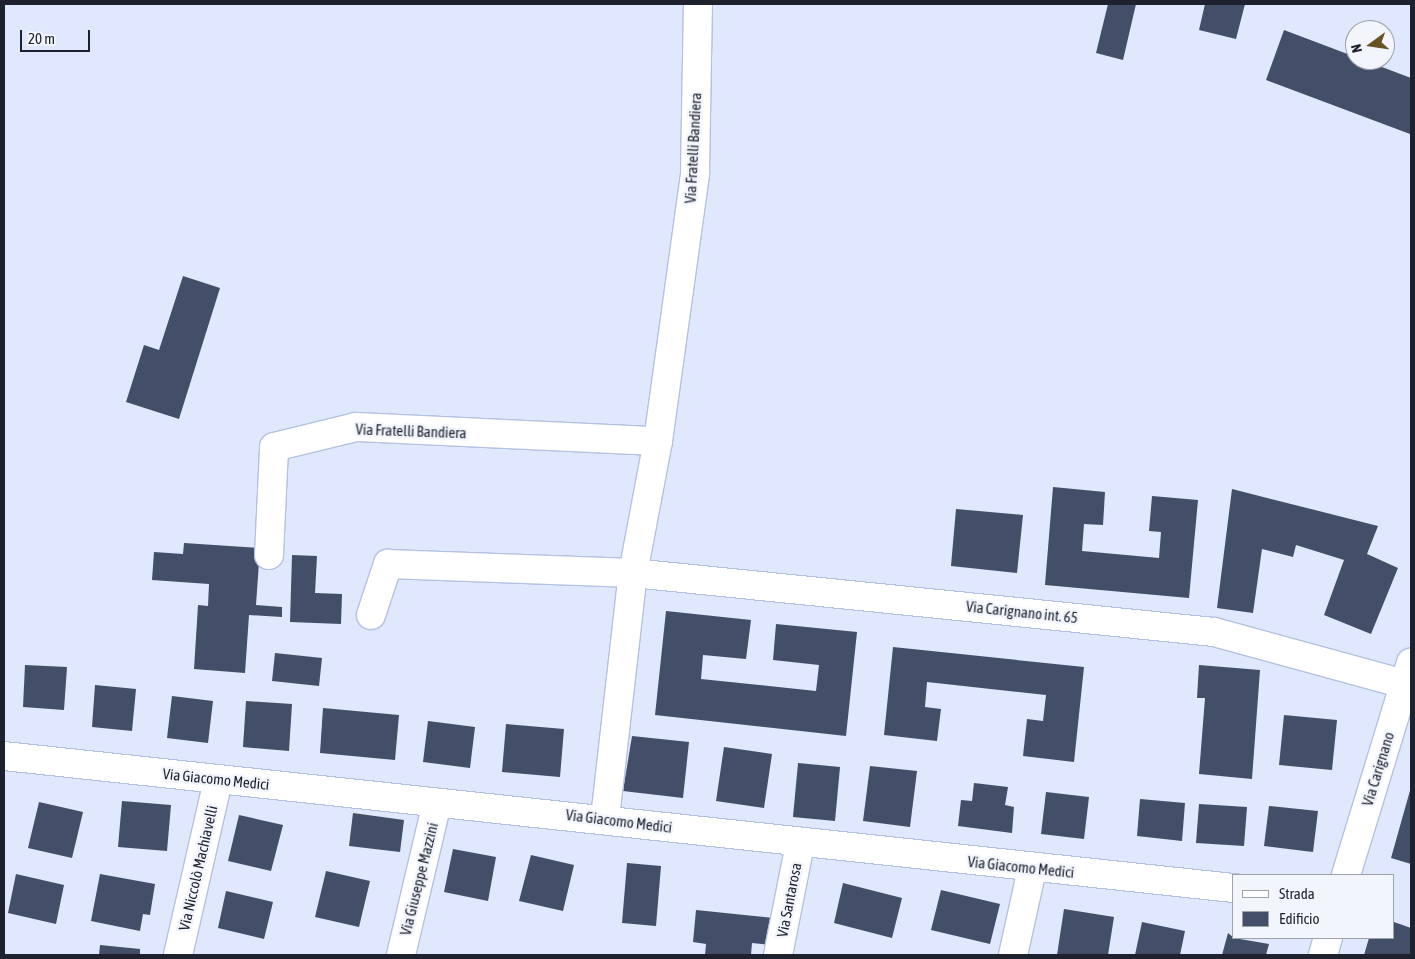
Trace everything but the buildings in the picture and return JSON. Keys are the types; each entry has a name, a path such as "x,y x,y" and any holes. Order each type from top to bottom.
{"street":[{"name":"Via Fratelli Bandiera","path":"605,818 633,573 658,441 695,173 698,4"},
{"name":"Via Fratelli Bandiera","path":"269,555 274,447 356,427 658,441"},
{"name":"Via Carignano int. 65","path":"371,615 388,564 633,573 1214,632 1409,677"},
{"name":"Via Carignano","path":"1346,874 1409,677"},
{"name":"Via Giacomo Medici","path":"5,763 218,780 605,818 800,844 1232,888"},
{"name":"Via Niccolò Machiavelli","path":"178,955 218,780"},
{"name":"Via Giuseppe Mazzini","path":"400,955 437,803"},
{"name":"Via Santarosa","path":"778,955 800,844"},
{"path":"1013,955 1032,869"},
{"path":"1323,955 1328,939"}]}
